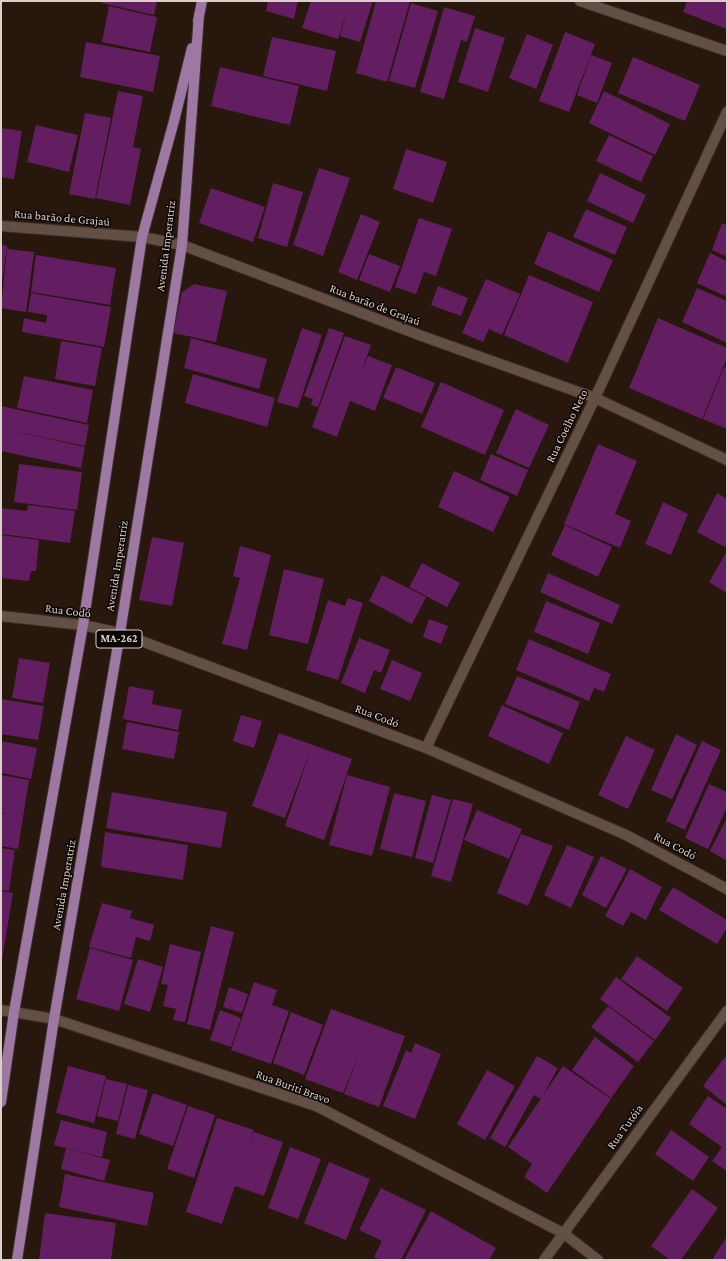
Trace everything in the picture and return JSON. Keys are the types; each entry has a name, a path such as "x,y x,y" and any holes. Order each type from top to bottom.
{"main road":[{"name":"Avenida Imperatriz","path":"1,1102 14,1012 83,625 142,237 174,121 202,1"},
{"name":"Avenida Imperatriz","path":"17,1260 54,1019 120,633 182,245 199,15"}],"street":[{"path":"580,1 727,51"},
{"name":"Rua Coelho Neto","path":"426,748 595,398 727,112"},
{"name":"Rua barão de Grajaú","path":"1,226 142,237 182,245 422,336 595,398 727,460"},
{"name":"Rua Codó","path":"1,616 83,625 120,633 426,748 626,835 727,889"},
{"name":"Rua Buriti Bravo","path":"1,1010 54,1019 316,1106 563,1233 598,1260"},
{"name":"Rua Tutóia","path":"544,1260 727,1011"}],"building":[{"path":"102,1 157,1 154,15 102,3"},
{"path":"268,1 298,1 294,19 266,11"},
{"path":"311,1 373,1 360,42 340,36 347,11 338,39 302,28"},
{"path":"376,1 410,1 387,82 356,73"},
{"path":"687,1 727,1 727,29 683,12"},
{"path":"411,3 438,11 415,88 389,81"},
{"path":"109,6 157,17 150,52 102,42"},
{"path":"444,7 475,16 467,42 461,40 444,99 420,92"},
{"path":"475,28 505,38 488,92 458,82"},
{"path":"565,32 595,44 569,112 539,101"},
{"path":"527,34 553,45 536,89 509,78"},
{"path":"272,37 336,51 327,91 263,76"},
{"path":"86,42 160,56 153,92 80,77"},
{"path":"591,55 612,63 597,103 577,95"},
{"path":"633,57 700,85 685,121 618,93"},
{"path":"220,67 299,86 290,125 211,106"},
{"path":"118,91 143,96 133,147 141,149 130,205 96,198"},
{"path":"604,91 670,124 655,155 589,123"},
{"path":"85,113 111,118 95,199 69,194"},
{"path":"36,125 78,135 69,172 27,162"},
{"path":"1,128 22,131 14,179 1,177"},
{"path":"609,135 653,156 641,182 596,161"},
{"path":"406,149 447,162 433,203 393,189"},
{"path":"319,168 350,178 323,256 293,245"},
{"path":"600,173 646,195 633,223 587,201"},
{"path":"273,183 303,192 287,247 258,238"},
{"path":"211,188 265,207 253,242 199,223"},
{"path":"586,209 627,227 615,255 573,237"},
{"path":"361,214 380,222 357,280 338,272"},
{"path":"419,218 452,229 436,276 424,272 416,294 395,287"},
{"path":"722,223 727,225 727,257 712,250"},
{"path":"548,231 613,260 599,292 534,264"},
{"path":"1,245 7,246 2,283 1,282"},
{"path":"7,249 34,252 26,312 1,308"},
{"path":"710,253 727,261 727,297 697,283"},
{"path":"369,254 400,266 390,292 359,280"},
{"path":"36,255 116,268 110,305 31,292"},
{"path":"529,275 593,302 568,363 504,335"},
{"path":"486,279 520,294 502,335 489,329 483,342 462,333"},
{"path":"194,284 227,291 216,342 173,333 182,292"},
{"path":"438,286 468,298 461,316 431,305"},
{"path":"697,288 727,301 727,343 682,322"},
{"path":"31,293 111,307 104,347 22,332 24,318 46,323 47,315 28,312"},
{"path":"658,318 727,348 727,358 702,419 629,388"},
{"path":"302,328 322,335 298,408 277,402"},
{"path":"329,328 344,333 318,407 311,405 313,399 304,396"},
{"path":"345,336 371,345 360,375 368,356 392,365 375,411 350,401 337,437 312,427"},
{"path":"191,338 267,359 259,389 184,368"},
{"path":"61,341 102,348 95,386 55,379"},
{"path":"396,367 435,383 422,414 383,398"},
{"path":"724,367 727,368 727,429 703,419"},
{"path":"193,374 275,398 267,427 185,403"},
{"path":"24,376 93,390 87,423 17,408"},
{"path":"441,382 504,410 485,455 421,427"},
{"path":"1,406 89,425 85,446 1,428"},
{"path":"516,409 549,425 529,468 496,453"},
{"path":"1,428 85,447 81,468 1,451"},
{"path":"598,444 637,461 615,514 631,521 620,548 564,524"},
{"path":"491,454 528,470 517,496 480,480"},
{"path":"19,464 82,472 77,510 14,502"},
{"path":"454,471 510,497 493,532 438,507"},
{"path":"717,493 727,499 727,544 725,547 697,532"},
{"path":"663,502 688,514 671,555 645,544"},
{"path":"28,505 75,511 70,543 1,534 1,508 27,511"},
{"path":"565,525 612,547 598,577 551,555"},
{"path":"1,535 39,540 36,571 31,571 29,581 1,578"},
{"path":"152,537 184,543 172,606 139,600"},
{"path":"240,546 271,555 247,650 222,644 240,578 233,576"},
{"path":"727,551 727,593 709,582"},
{"path":"422,563 460,583 447,607 409,587"},
{"path":"284,569 324,579 308,644 269,635"},
{"path":"548,573 620,605 612,624 540,592"},
{"path":"382,575 426,597 412,624 369,601"},
{"path":"348,598 363,603 338,680 306,670 328,600 345,606"},
{"path":"546,601 600,623 588,654 534,632"},
{"path":"429,619 448,626 441,644 423,637"},
{"path":"359,638 390,650 381,673 374,670 365,693 341,683"},
{"path":"529,639 611,674 604,692 594,688 589,701 516,670"},
{"path":"19,658 50,663 43,703 12,698"},
{"path":"392,660 422,673 410,701 380,689"},
{"path":"517,676 580,702 569,730 505,704"},
{"path":"129,686 154,691 152,704 182,710 178,730 123,719"},
{"path":"1,699 44,706 38,740 1,734"},
{"path":"502,705 563,733 549,764 488,736"},
{"path":"241,715 262,721 254,748 233,741"},
{"path":"127,722 179,732 174,759 122,749"},
{"path":"279,733 352,759 324,840 285,826 310,752 285,818 252,806"},
{"path":"676,734 697,745 672,799 651,790"},
{"path":"626,736 655,750 628,809 598,795"},
{"path":"1,741 37,748 31,779 1,773"},
{"path":"702,741 721,750 685,830 666,821"},
{"path":"1,775 29,780 18,849 1,846 1,814 6,814 1,813"},
{"path":"347,775 390,787 372,856 329,845"},
{"path":"709,784 727,792 727,807 708,849 685,838"},
{"path":"112,792 227,812 221,848 106,828"},
{"path":"394,793 426,801 412,857 380,849"},
{"path":"432,795 451,800 433,863 415,858"},
{"path":"453,799 473,804 451,882 431,876"},
{"path":"477,810 522,829 509,859 464,840"},
{"path":"727,818 727,861 710,851"},
{"path":"105,832 188,845 183,880 101,867"},
{"path":"521,834 553,846 528,906 497,893"},
{"path":"567,845 594,857 571,908 544,895"},
{"path":"1,848 15,850 9,891 1,890"},
{"path":"601,856 627,869 606,908 582,895"},
{"path":"630,869 662,887 646,920 631,912 623,926 605,916"},
{"path":"673,887 727,920 727,928 717,944 659,910"},
{"path":"1,891 13,893 2,960 1,960"},
{"path":"102,903 132,911 130,918 154,925 150,941 136,937 131,958 89,947"},
{"path":"211,926 234,932 210,1030 187,1024"},
{"path":"170,944 201,952 185,1022 173,1020 176,1009 163,1006 168,985 161,984"},
{"path":"90,948 133,960 119,1011 76,999"},
{"path":"637,956 683,988 667,1011 621,979"},
{"path":"138,959 163,967 150,1012 124,1004"},
{"path":"616,977 671,1018 655,1040 600,999"},
{"path":"254,982 277,990 272,1005 289,1011 271,1064 231,1050"},
{"path":"229,987 248,994 242,1013 223,1007"},
{"path":"608,1006 654,1041 638,1062 591,1027"},
{"path":"331,1009 405,1036 379,1107 344,1094 358,1057 343,1093 305,1079"},
{"path":"220,1010 241,1018 231,1047 210,1040"},
{"path":"291,1012 323,1025 304,1075 273,1063"},
{"path":"595,1037 634,1066 611,1098 572,1070"},
{"path":"415,1043 441,1054 415,1119 383,1106 406,1050 411,1053"},
{"path":"537,1056 558,1068 541,1099 534,1095 505,1147 490,1138"},
{"path":"725,1057 727,1058 727,1105 703,1086"},
{"path":"68,1066 106,1076 94,1123 56,1113"},
{"path":"563,1066 611,1099 547,1193 524,1177 532,1164 508,1147"},
{"path":"487,1070 515,1086 485,1140 457,1124"},
{"path":"106,1079 127,1084 118,1121 97,1116"},
{"path":"128,1085 148,1090 135,1139 116,1134"},
{"path":"153,1093 187,1105 173,1146 139,1134"},
{"path":"708,1096 727,1109 727,1171 712,1161 722,1147 689,1124"},
{"path":"188,1106 215,1115 194,1178 167,1169"},
{"path":"217,1118 254,1130 248,1148 254,1132 283,1142 264,1196 235,1186 222,1224 186,1212"},
{"path":"61,1120 107,1132 102,1157 54,1145"},
{"path":"671,1130 709,1157 693,1181 655,1154"},
{"path":"290,1147 321,1159 298,1219 268,1208"},
{"path":"66,1148 110,1160 104,1181 61,1169"},
{"path":"329,1162 370,1179 346,1240 304,1223"},
{"path":"65,1174 154,1193 147,1226 59,1207"},
{"path":"381,1188 426,1210 401,1260 380,1260 374,1257 382,1241 359,1230"},
{"path":"692,1189 718,1208 681,1260 670,1260 651,1246"},
{"path":"431,1211 496,1248 489,1260 404,1260"},
{"path":"45,1213 116,1223 111,1260 39,1260"},
{"path":"727,1236 727,1260 712,1260"}]}
